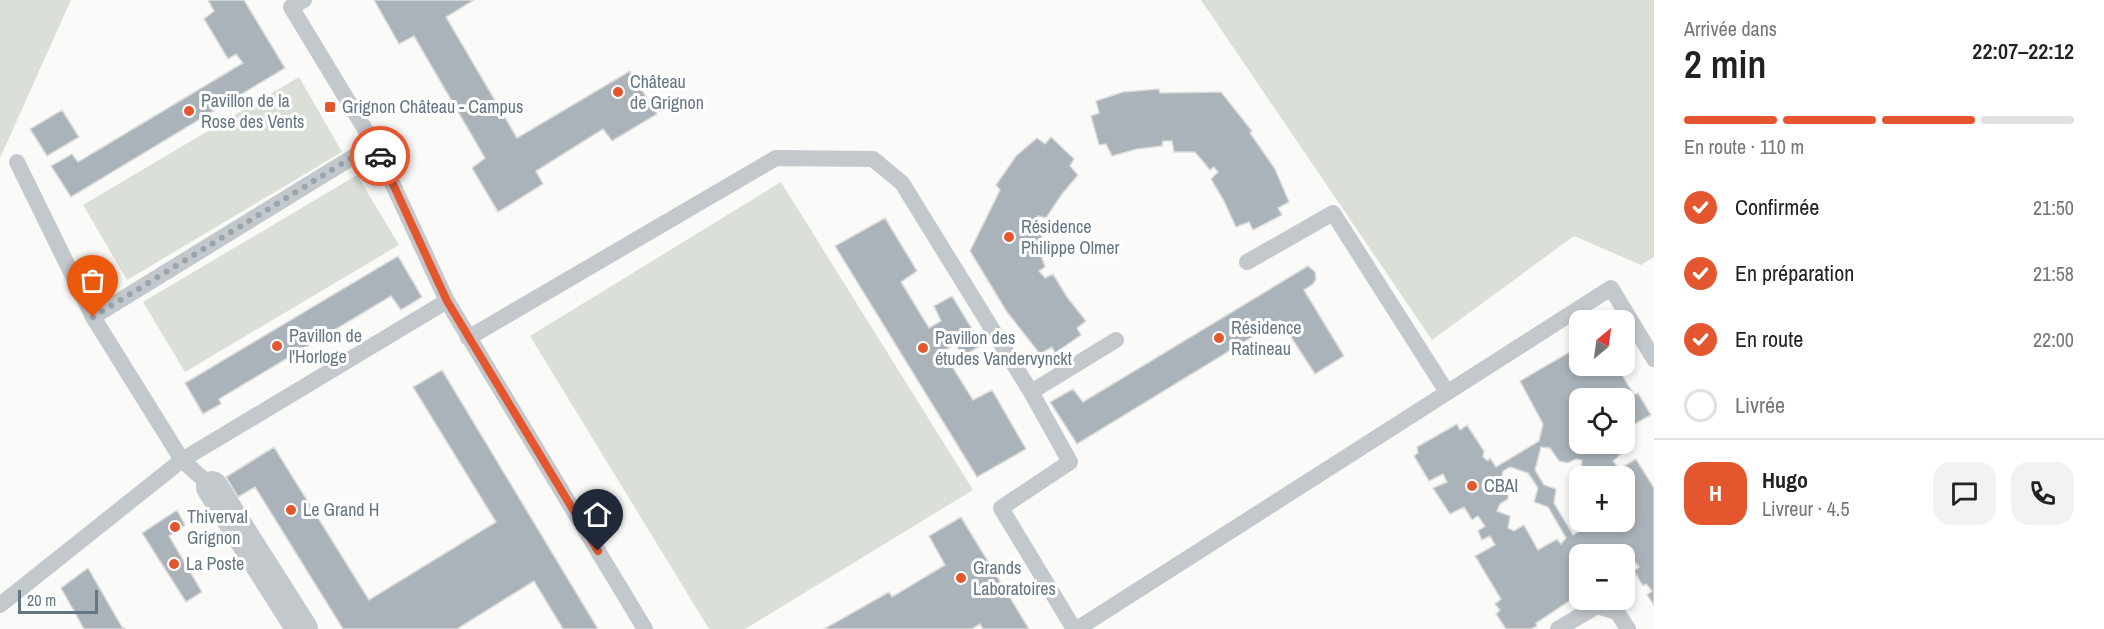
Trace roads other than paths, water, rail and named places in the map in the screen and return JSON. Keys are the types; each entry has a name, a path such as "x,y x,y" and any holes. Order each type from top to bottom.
{"street":[{"path":"212,487 302,629"}],"lane":[{"path":"304,0 291,7 374,144 447,301 645,629"},
{"path":"93,317 374,144"},
{"path":"468,338 776,158 873,159 902,183 1031,392 1070,462 1001,508 1075,629 1253,518 1611,288 1654,359"},
{"path":"17,162 93,317 182,460 212,487"},
{"path":"1246,262 1334,213 1447,392"},
{"path":"0,604 182,460 447,301"},
{"path":"1031,392 1116,340"},
{"path":"1558,629 1597,606 1617,612 1628,629"}],"place":[{"name":"Château de Grignon","path":"618,92"},
{"name":"Grignon Château - Campus","path":"330,107"},
{"name":"Pavillon de la Rose des Vents","path":"189,111"},
{"name":"Résidence Philippe Olmer","path":"1009,237"},
{"name":"Résidence Ratineau","path":"1219,338"},
{"name":"Pavillon de l'Horloge","path":"277,346"},
{"name":"Pavillon des études Vandervynckt","path":"923,348"},
{"name":"CBAI","path":"1472,486"},
{"name":"Le Grand H","path":"291,510"},
{"name":"Thiverval Grignon","path":"175,527"},
{"name":"La Poste","path":"174,564"},
{"name":"Grands Laboratoires","path":"961,578"}]}
